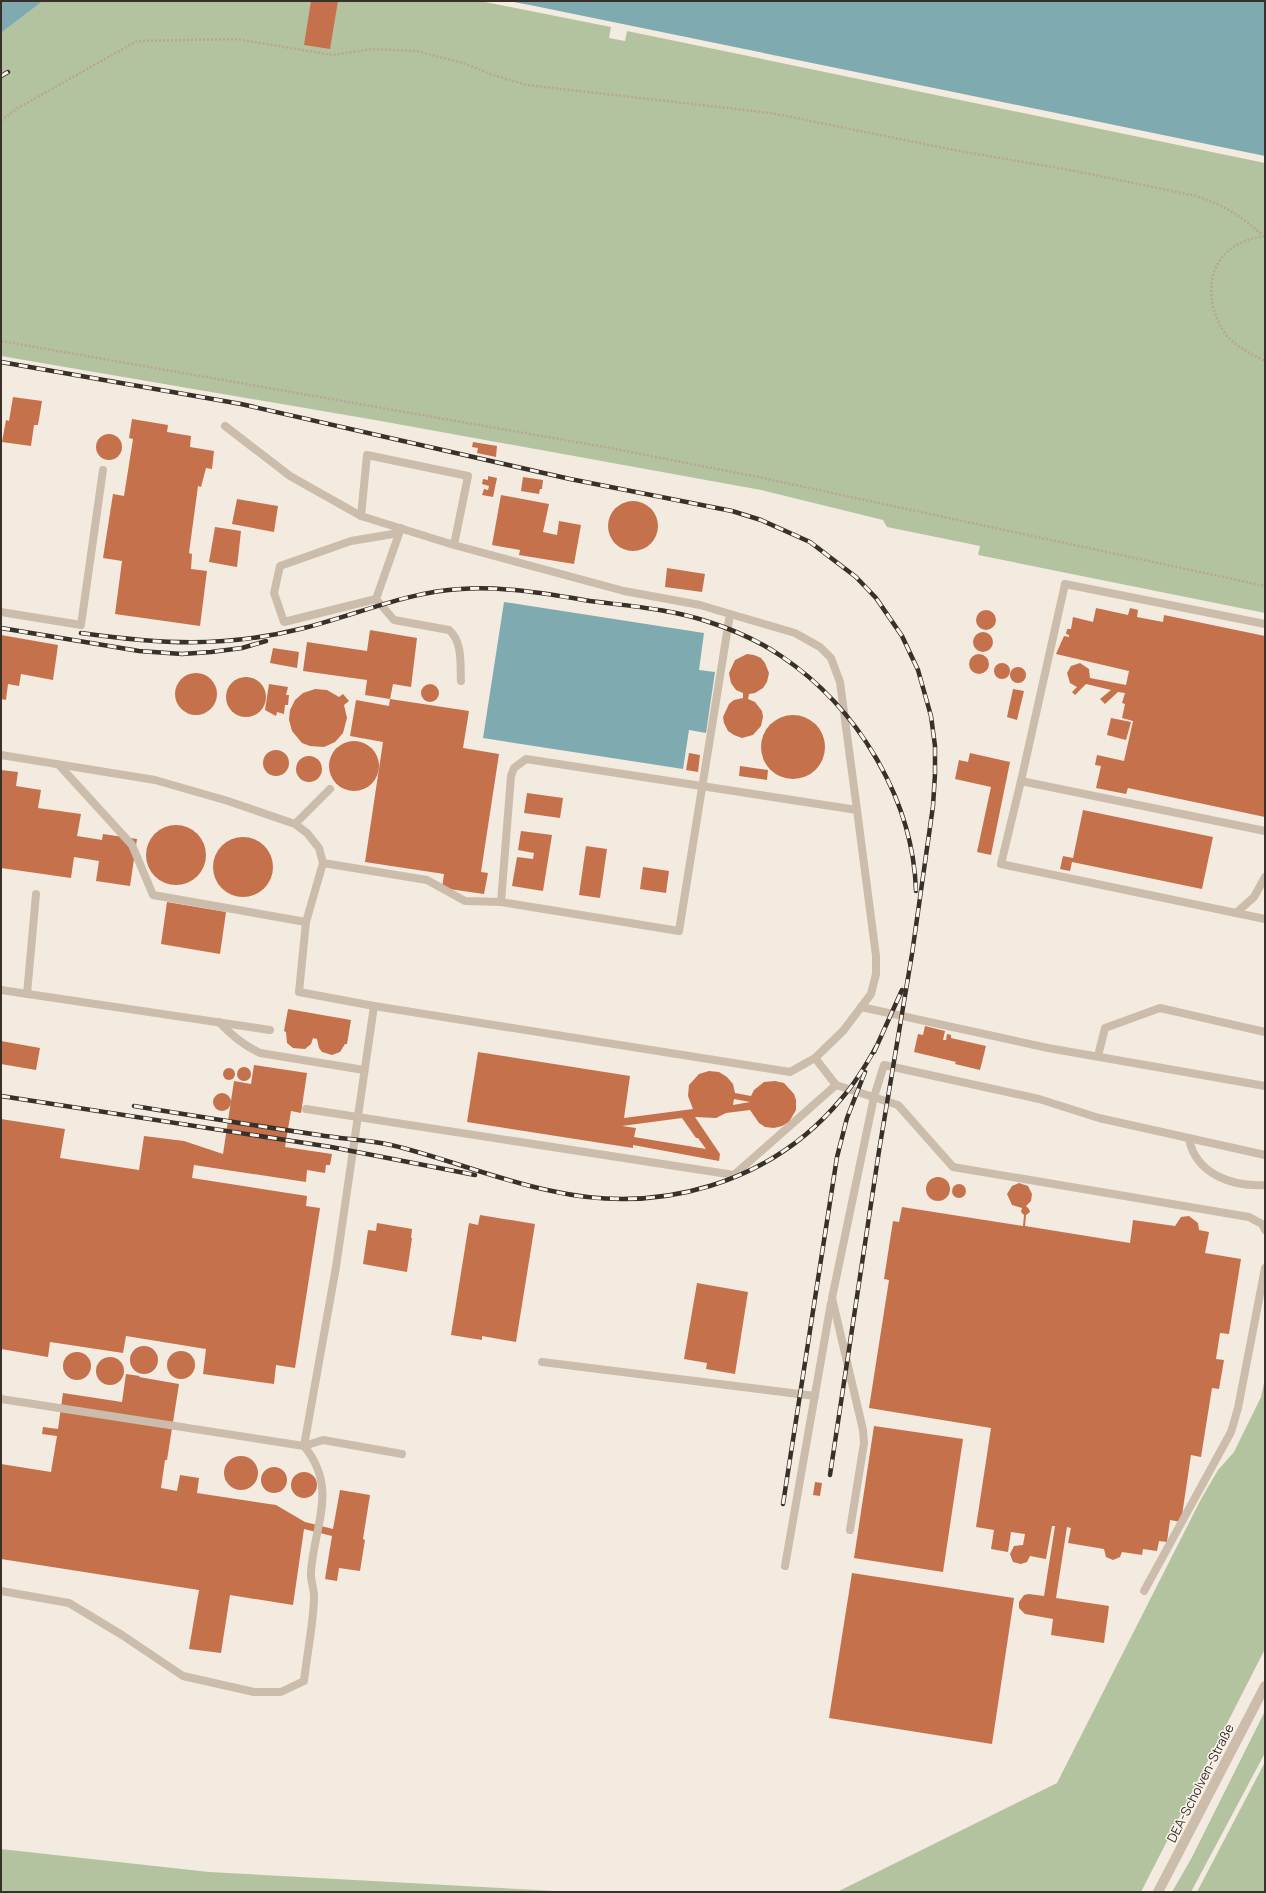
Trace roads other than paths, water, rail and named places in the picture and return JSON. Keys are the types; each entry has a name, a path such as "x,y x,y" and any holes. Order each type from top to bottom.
{"street":[{"name":"DEA-Scholven-Straße","path":"1158,1892 1265,1686"}],"lane":[{"path":"1,755 155,780 228,801 295,824 307,833 319,848 323,863 306,922 299,992 374,1006 790,1072 815,1058 843,1032 871,994 876,974 876,956 840,682 837,670 831,658 820,647 795,633 700,605 624,591 400,531 361,516 290,476 225,426"},
{"path":"361,516 367,455 468,476 454,545"},
{"path":"1,612 81,624 103,470"},
{"path":"376,599 400,531"},
{"path":"376,599 284,622 274,592 280,566 351,541 400,531"},
{"path":"1265,624 1065,584 1001,864 1265,919"},
{"path":"376,599 394,620 449,630 454,634 458,643 461,681"},
{"path":"323,863 427,880 465,901 501,902 679,930 704,786 730,614"},
{"path":"501,902 511,776 514,768 526,759 857,810"},
{"path":"59,765 132,845 153,895 306,922"},
{"path":"1021,781 1265,831"},
{"path":"295,824 330,789"},
{"path":"1236,913 1254,896 1265,877"},
{"path":"27,994 36,894"},
{"path":"1,990 270,1030"},
{"path":"1,1592 69,1603 122,1635 182,1676 254,1692 281,1692 304,1681 315,1598 311,1573 324,1496 321,1477 313,1458 304,1446 336,1266 374,1006"},
{"path":"861,1007 1048,1048 1265,1086"},
{"path":"1098,1056 1105,1028 1160,1008 1265,1032"},
{"path":"219,1022 232,1036 247,1047 260,1053 364,1070"},
{"path":"815,1058 836,1085 898,1105 953,1167 1249,1217 1262,1224 1265,1230"},
{"path":"785,1566 832,1298 874,1097 884,1065 1039,1099 1098,1118 1265,1155"},
{"path":"306,1109 734,1175 836,1085"},
{"path":"1189,1139 1191,1149 1197,1160 1206,1169 1220,1178 1239,1184 1265,1185"},
{"path":"1144,1592 1231,1432 1238,1408 1265,1268"},
{"path":"832,1298 863,1430 864,1443 850,1530"},
{"path":"542,1362 815,1396"},
{"path":"1,1399 304,1446 323,1440 402,1454"}],"water":[{"path":"1,1 43,1 1,33"},
{"path":"508,1 1265,1 1265,156 530,5"},
{"path":"504,602 704,633 699,670 715,672 706,733 689,730 683,769 483,738"}],"railway":[{"path":"1,76 8,72"},
{"path":"1,362 241,404 570,479 732,511 761,520 810,542 856,577 876,598 902,636 918,670 931,716 935,746 935,774 933,806 912,954 879,1151 830,1475"},
{"path":"81,633 164,642 217,642 244,639 300,629 380,605 420,595 440,591 477,588 526,591 590,601 650,608 709,622 746,636 781,656 808,677 834,701 856,728 876,758 892,789 904,822 912,856 916,891"},
{"path":"1,628 139,651 182,654 242,648 266,641"},
{"path":"874,1052 902,990"},
{"path":"134,1106 296,1132 382,1143 432,1156 511,1181 552,1191 592,1197 632,1199 672,1195 710,1186 747,1172 782,1152 814,1128 842,1098 860,1074 876,1047"},
{"path":"783,1504 837,1157 847,1118 865,1072"},
{"path":"1,1096 331,1147 475,1175"}]}
